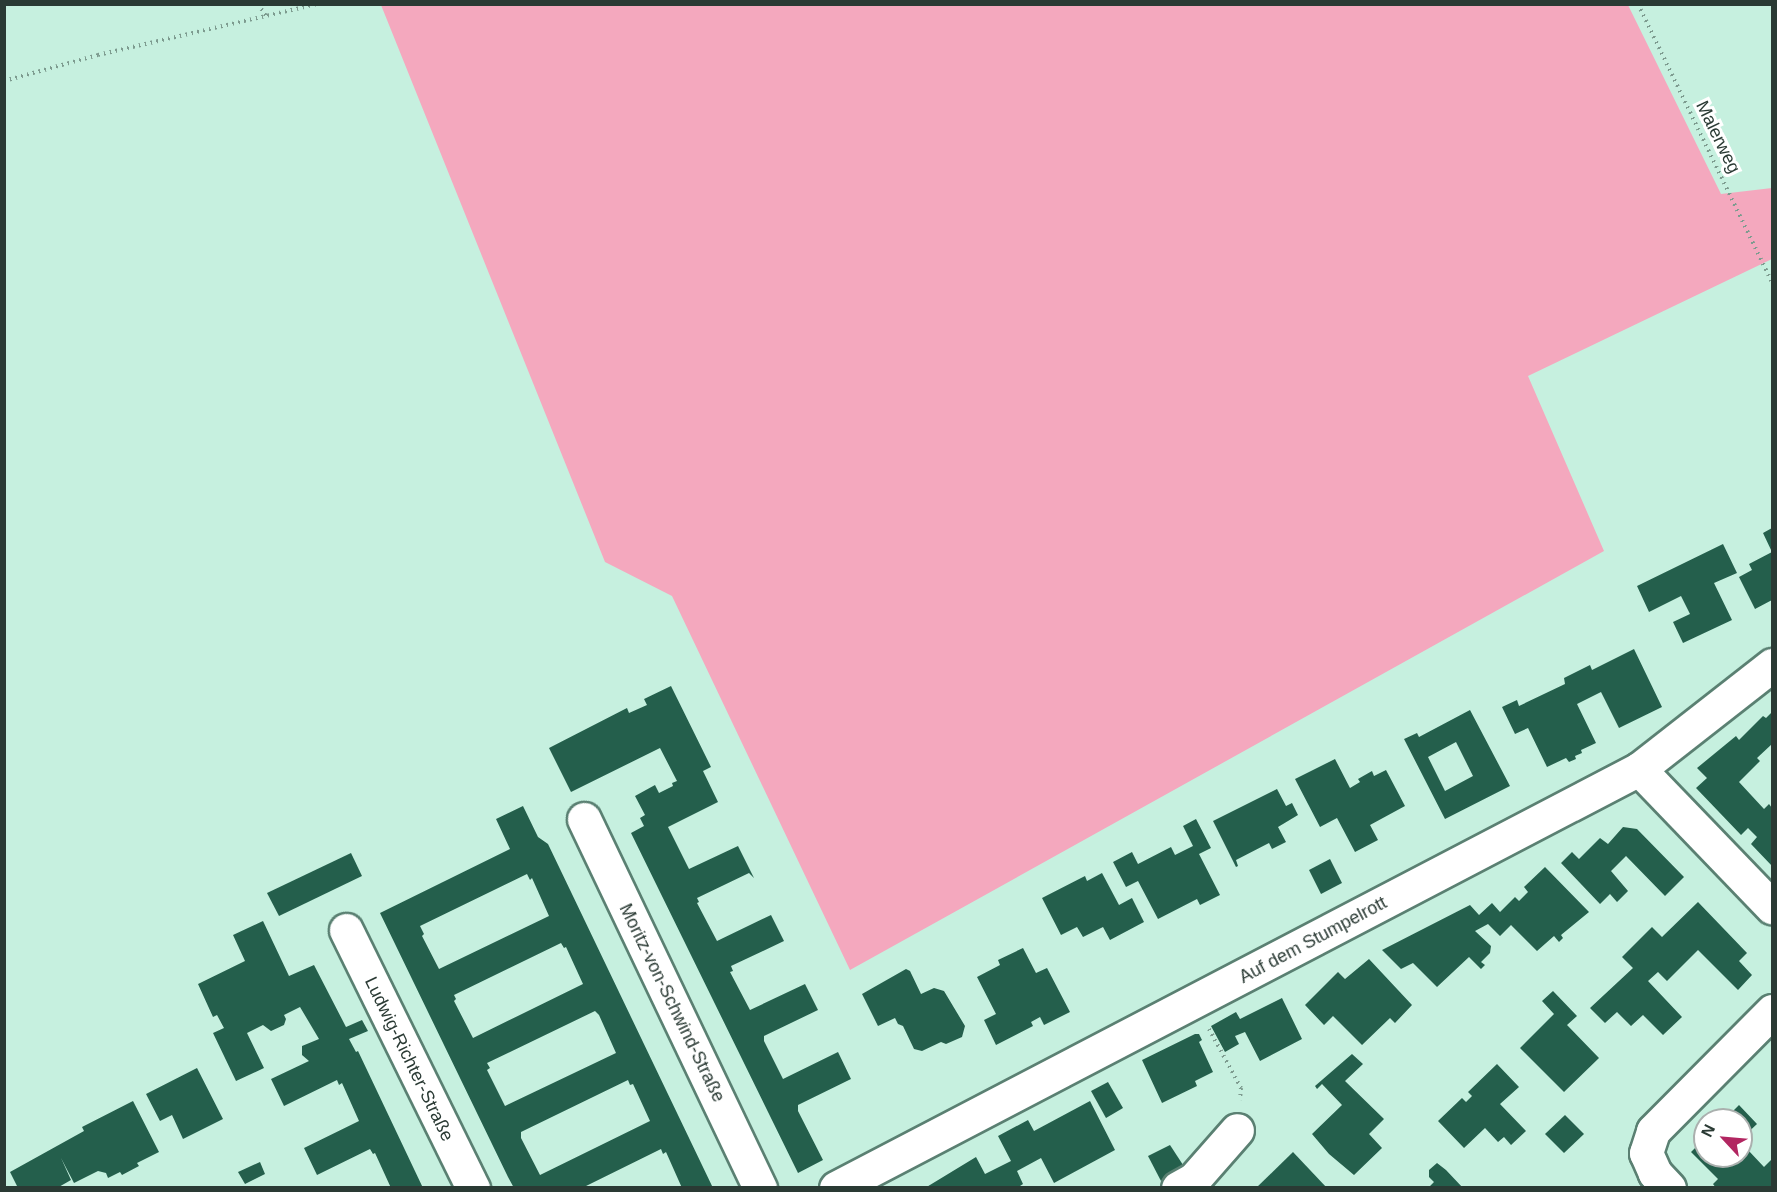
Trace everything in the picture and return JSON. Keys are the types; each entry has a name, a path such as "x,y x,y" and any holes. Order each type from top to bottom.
{"street":[{"name":"Auf dem Stumpelrott","path":"836,1188 872,1179 1195,1001 1639,769 1773,665"},
{"path":"1639,769 1773,907"},
{"name":"Moritz-von-Schwind-Straße","path":"584,819 760,1188"},
{"name":"Ludwig-Richter-Straße","path":"346,930 473,1188"},
{"path":"1668,1188 1655,1173 1646,1153 1653,1131 1773,1011"},
{"path":"1178,1188 1194,1179 1237,1130"}],"path":[{"path":"258,4 266,16"},
{"path":"4,81 98,55 317,4"},
{"name":"Malerweg","path":"1638,4 1773,282"},
{"path":"1195,1001 1241,1088 1237,1130"}],"shaded area":[{"path":"381,5 1628,5 1721,194 1772,188 1772,259 1528,376 1604,551 850,970 672,596 605,562"}],"building":[{"path":"1772,528 1772,552 1763,533"},
{"path":"1723,544 1737,573 1714,583 1732,620 1683,643 1673,622 1690,614 1681,596 1649,612 1637,586"},
{"path":"1772,552 1772,600 1755,609 1739,577 1752,570 1749,564"},
{"path":"1634,649 1662,707 1619,728 1601,692 1577,704 1596,743 1581,750 1582,753 1575,756 1576,759 1569,762 1566,758 1547,767 1528,728 1515,734 1502,707 1517,700 1519,706 1565,684 1564,678 1590,665 1592,670"},
{"path":"671,686 711,767 703,771 718,802 668,827 689,869 738,846 754,878 749,873 697,898 699,902 697,903 717,941 771,915 784,941 731,966 733,971 730,972 750,1010 805,984 818,1010 764,1036 764,1041 783,1079 838,1052 851,1079 798,1105 798,1111 823,1160 798,1173 631,833 644,826 640,818 645,815 635,796 655,785 659,793 673,786 672,783 677,781 660,748 571,792 549,748 627,708 629,713 647,705 644,699"},
{"path":"1470,710 1510,786 1445,819 1404,739 1417,733 1419,737","holes":["1456,742 1473,776 1445,791 1428,757"]},
{"path":"1772,712 1772,744 1757,758 1760,761 1739,782 1764,809 1769,804 1772,808 1772,866 1751,844 1757,837 1748,828 1741,835 1696,788 1707,778 1697,768 1736,736 1739,740 1763,716 1766,718"},
{"path":"1335,759 1350,788 1360,782 1358,779 1372,771 1374,776 1386,770 1405,806 1370,825 1378,840 1355,852 1337,818 1320,827 1295,779"},
{"path":"1277,789 1286,806 1292,803 1298,815 1278,827 1286,842 1272,849 1269,843 1236,860 1238,866 1236,867 1213,821"},
{"path":"523,806 538,837 548,844 713,1188 682,1188 666,1152 663,1154 661,1149 582,1188 514,1188 380,913 510,849 496,819","holes":["527,874 530,880 532,878 549,916 439,969 422,936 424,934 420,926","561,943 564,948 566,947 583,984 473,1038 454,1001 456,999 454,995","595,1011 616,1053 505,1106 487,1070 490,1068 487,1063","628,1080 630,1085 633,1084 650,1121 540,1175 521,1138 521,1132"]},
{"path":"1196,819 1211,848 1199,854 1220,895 1200,905 1197,899 1158,919 1138,881 1126,887 1113,862 1132,852 1138,864 1171,847 1175,855 1193,846 1183,826"},
{"path":"1623,827 1637,829 1684,877 1665,896 1626,856 1611,871 1628,891 1617,902 1610,894 1600,904 1561,863 1572,852 1579,859 1600,838 1608,844"},
{"path":"351,853 362,876 279,916 267,893"},
{"path":"1330,859 1342,883 1321,894 1309,870"},
{"path":"1545,867 1589,912 1561,935 1563,938 1559,942 1554,936 1537,951 1511,925 1500,936 1488,924 1475,931 1491,946 1490,953 1481,962 1485,965 1481,969 1469,957 1437,987 1413,963 1401,969 1382,950 1470,905 1479,915 1492,903 1500,912 1515,897 1519,901 1528,892 1524,887"},
{"path":"1102,873 1119,905 1132,898 1144,922 1110,940 1103,927 1083,937 1077,927 1061,935 1042,898 1085,876 1087,881"},
{"path":"1698,902 1747,953 1739,961 1752,975 1738,990 1698,950 1667,981 1658,972 1648,981 1682,1017 1663,1035 1643,1015 1631,1026 1617,1012 1605,1023 1590,1008 1633,968 1622,957 1652,927 1662,937"},
{"path":"263,921 289,976 314,965 346,1027 362,1020 368,1031 349,1039 356,1052 358,1051 423,1188 391,1188 375,1153 373,1154 370,1149 317,1175 304,1148 359,1121 342,1083 339,1085 337,1080 284,1106 271,1079 309,1061 302,1055 302,1046 319,1039 300,1007 284,1015 286,1019 284,1025 271,1031 263,1025 247,1033 264,1068 236,1081 213,1033 224,1028 217,1015 213,1017 198,984 245,961 233,935"},
{"path":"1023,948 1036,973 1047,968 1070,1012 1044,1025 1040,1017 1031,1022 1033,1026 996,1045 984,1020 996,1014 977,977 1000,965 998,960"},
{"path":"1369,959 1412,1005 1395,1023 1390,1018 1362,1045 1333,1016 1324,1025 1305,1005 1338,972 1345,979"},
{"path":"906,969 910,971 921,994 934,988 944,991 965,1026 962,1037 946,1044 941,1042 922,1051 914,1049 903,1026 898,1024 895,1018 878,1026 862,994"},
{"path":"1553,991 1577,1016 1567,1025 1599,1058 1564,1092 1520,1048 1554,1014 1542,1001"},
{"path":"1282,998 1302,1039 1260,1061 1245,1032 1235,1036 1239,1044 1225,1052 1211,1026 1236,1012 1240,1019"},
{"path":"1199,1034 1202,1040 1199,1042 1213,1072 1195,1081 1197,1086 1162,1103 1142,1060"},
{"path":"1352,1054 1363,1064 1345,1081 1384,1119 1369,1134 1382,1148 1354,1175 1329,1154 1312,1134 1342,1105 1322,1084 1317,1089 1315,1086"},
{"path":"1497,1064 1519,1087 1500,1104 1526,1131 1511,1145 1504,1137 1498,1142 1485,1128 1464,1148 1438,1121 1462,1098 1466,1102 1472,1096 1468,1092"},
{"path":"197,1068 223,1119 183,1139 172,1115 160,1121 146,1094"},
{"path":"1108,1082 1123,1108 1106,1118 1091,1091"},
{"path":"133,1101 159,1152 137,1163 139,1166 122,1175 120,1172 108,1178 106,1173 98,1171 74,1183 61,1158 71,1180 57,1188 18,1188 10,1172 84,1131 82,1127"},
{"path":"1090,1101 1115,1150 1054,1183 1041,1158 1017,1171 1023,1184 1017,1188 925,1188 976,1157 985,1174 1011,1161 998,1136 1028,1120 1034,1131"},
{"path":"1565,1115 1584,1134 1564,1153 1545,1134"},
{"path":"1170,1145 1185,1168 1161,1181 1148,1156"},
{"path":"1293,1152 1327,1188 1256,1188"},
{"path":"1753,1155 1764,1167 1772,1159 1772,1188 1716,1188 1713,1184 1718,1179 1707,1168 1753,1168"},
{"path":"260,1162 265,1174 245,1184 238,1172"},
{"path":"1437,1163 1463,1188 1428,1188 1434,1182 1429,1177 1429,1170"}]}
